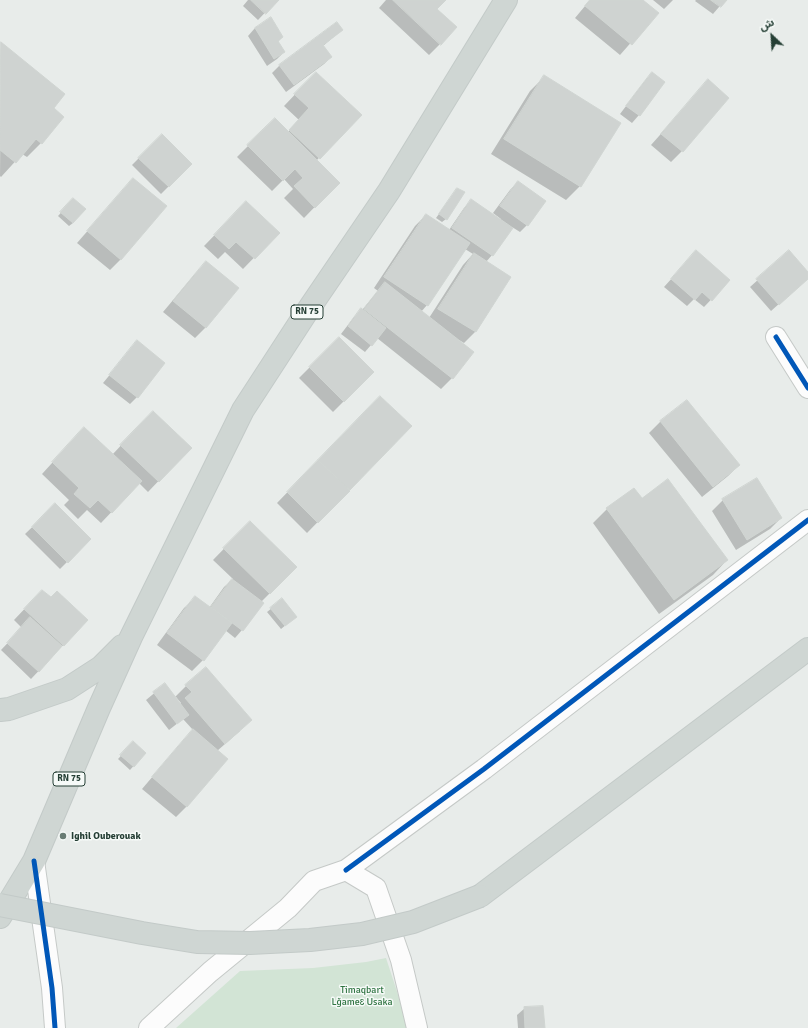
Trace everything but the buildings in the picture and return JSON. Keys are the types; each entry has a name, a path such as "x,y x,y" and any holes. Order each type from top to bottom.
{"main road":[{"name":"RN 75","path":"0,917 34,861 131,637 243,410 308,310 389,191 506,0"},
{"path":"0,710 9,709 66,689 101,667 131,637"},
{"path":"0,906 197,942 250,943 310,940 362,934 413,922 480,896 808,649"}],"street":[{"path":"776,337 808,388"},
{"path":"149,1028 210,972 288,908 314,881 346,870 484,769 808,520"},
{"path":"34,861 52,988 55,1028"},
{"path":"346,870 376,888 401,960 417,1028"}],"green space":[{"name":"Timaqbart Lǧameɛ Usaka","path":"386,958 409,1028 176,1028 240,971 313,968 366,962"}],"cycle path":[{"path":"776,337 808,388"},
{"path":"346,870 484,769 808,520"},
{"path":"34,861 52,988 55,1028"}],"place":[{"name":"Ighil Ouberouak","path":"63,836"}]}
